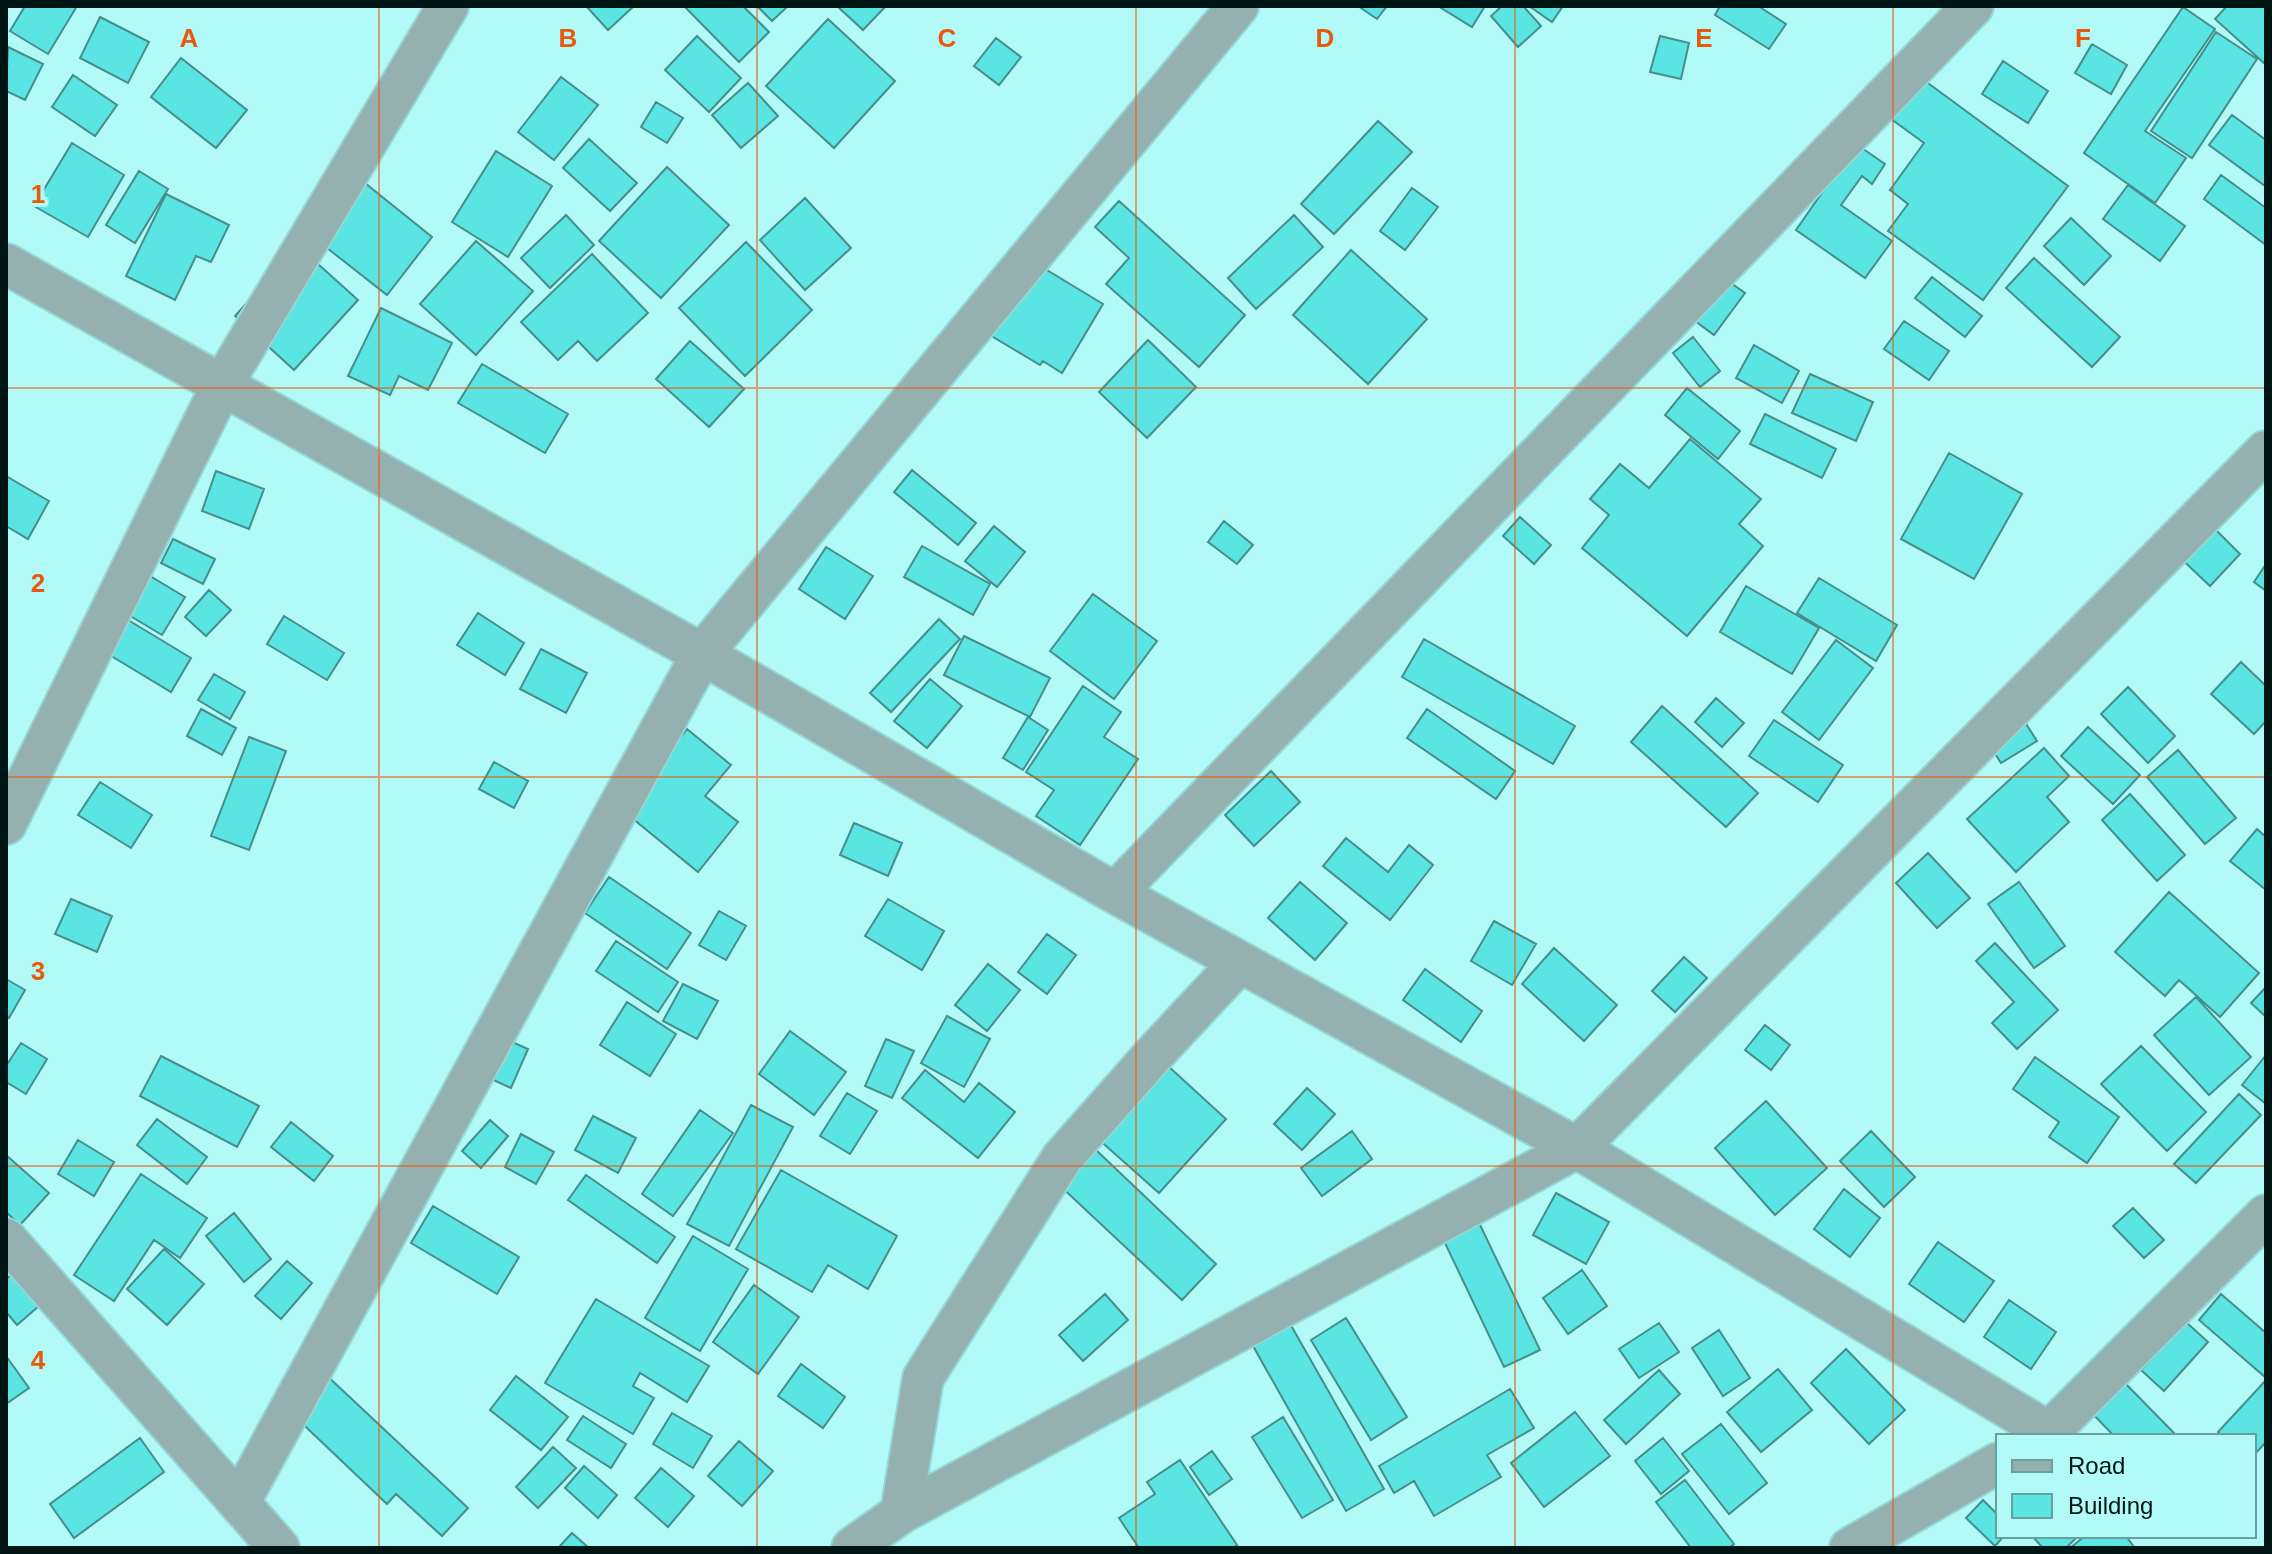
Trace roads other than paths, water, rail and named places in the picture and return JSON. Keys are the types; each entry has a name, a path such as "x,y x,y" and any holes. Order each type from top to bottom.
{"street":[{"path":"6,824 222,385 448,6"},
{"path":"239,1503 702,654 1238,6"},
{"path":"1115,893 1973,6"},
{"path":"6,264 702,654 1115,893 1577,1148 2047,1434 2266,1215"},
{"path":"852,1548 901,1513 1577,1148 2266,451"},
{"path":"901,1513 923,1378 1062,1158 1240,962"},
{"path":"6,1239 279,1548"},
{"path":"1850,1548 1996,1464"}]}
